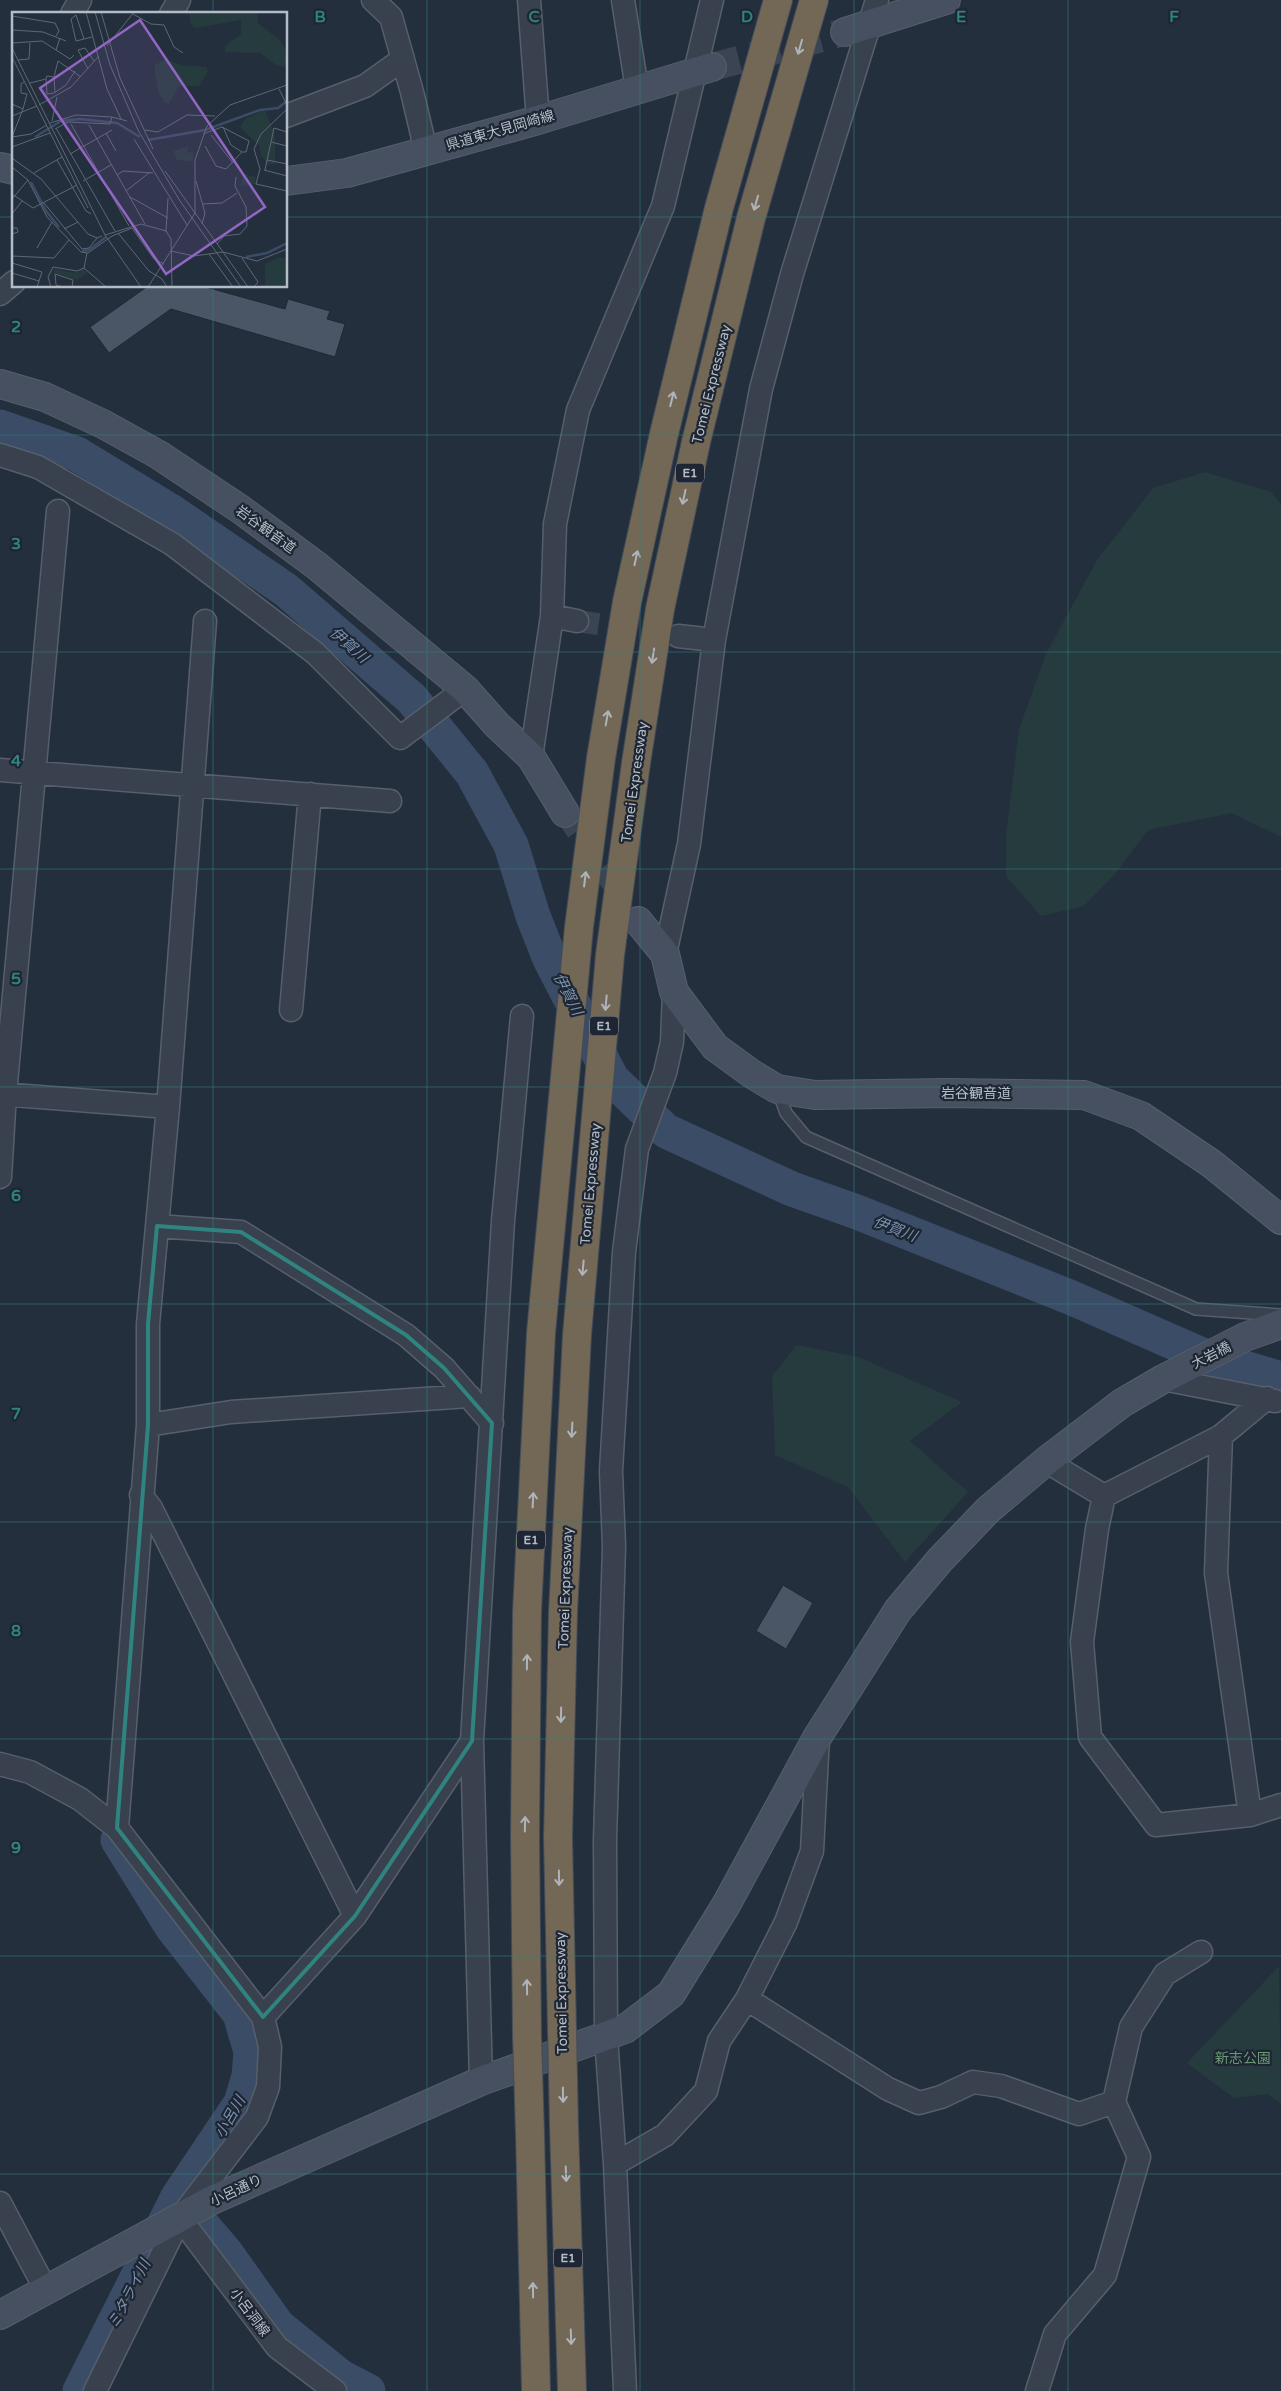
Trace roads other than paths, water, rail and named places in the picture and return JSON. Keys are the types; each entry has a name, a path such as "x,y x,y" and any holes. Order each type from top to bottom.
{"highway":[{"name":"E1","path":"536,2391 525,1837 527,1612 541,1334 579,927 601,758 631,583 664,434 718,208 778,0"},
{"name":"Tomei Expressway","path":"572,2391 558,1838 563,1612 577,1335 610,955 636,763 660,609 696,442 749,228 814,0"}],"street":[{"path":"73,12 80,0"},
{"path":"172,12 179,0"},
{"path":"373,0 391,17 426,151"},
{"path":"529,0 538,120"},
{"path":"623,0 638,89"},
{"path":"531,757 552,616 555,524 578,410 663,206 703,69 712,0"},
{"path":"625,2391 615,2164 606,2037 605,1840 614,1546 611,1471 624,1252 637,1149 665,1073 672,1042 674,992 665,954 689,844 714,640 761,389 864,18 946,0"},
{"path":"288,115 365,86 403,59"},
{"name":"県道東大見岡崎線","path":"288,182 348,172 426,151 538,120 703,69"},
{"path":"0,294 12,284"},
{"name":"岩谷観音道","path":"0,384 45,397 103,424 159,456 240,509 317,566 455,697 497,725 531,757 565,813"},
{"path":"0,455 38,467 172,544 315,653 400,738 455,697"},
{"path":"0,1176 3,1094 58,511"},
{"path":"552,616 577,621"},
{"path":"116,1828 148,1425 148,1324 168,1108 205,621"},
{"path":"678,636 714,640"},
{"path":"0,770 390,801"},
{"path":"291,1010 310,794"},
{"path":"638,921 665,954"},
{"name":"岩谷観音道","path":"674,992 715,1047 752,1074 777,1089 815,1095 1084,1094 1141,1116 1212,1164 1281,1220"},
{"path":"480,2081 472,1741 504,1221 522,1016"},
{"path":"3,1094 168,1108"},
{"path":"158,1226 241,1232 406,1335 444,1368 492,1423"},
{"name":"大岩橋","path":"818,1736 898,1610 940,1560 988,1510 1122,1403 1170,1375 1245,1337 1281,1324"},
{"path":"1170,1375 1274,1400"},
{"path":"148,1425 231,1412 469,1396"},
{"path":"1104,1496 1221,1436 1274,1400"},
{"path":"1221,1436 1216,1573 1250,1815"},
{"path":"1046,1462 1104,1496"},
{"path":"141,1495 151,1508 355,1916"},
{"path":"1104,1496 1097,1529 1082,1642 1090,1737 1156,1825 1250,1815 1281,1805"},
{"path":"615,2164 665,2135 706,2091 719,2041 747,1999 786,1922 812,1851 818,1736"},
{"name":"小呂通り","path":"0,2316 212,2200 480,2081 625,2029 671,1994 726,1905 818,1736"},
{"path":"263,2017 355,1916 472,1741"},
{"path":"0,1764 30,1772 80,1799 116,1828 263,2017 270,2047 268,2087 257,2117 180,2218 95,2391"},
{"path":"1037,2391 1055,2334 1104,2274 1139,2157 1114,2102 1132,2027 1165,1974 1201,1952"},
{"path":"747,1999 888,2089 919,2103 941,2097 973,2082 1001,2086 1079,2114 1114,2102"},
{"path":"0,2203 46,2290"},
{"name":"小呂洞線","path":"180,2218 277,2347 335,2391"}],"lane":[{"path":"777,1089 786,1113 806,1137 1196,1309 1281,1315"}],"waterway":[{"name":"伊賀川","path":"0,427 77,454 172,512 286,590 412,699 472,773 511,845 533,916 550,959 612,1079 666,1131 792,1189 857,1212 1072,1298 1202,1355 1281,1379"},
{"name":"小呂川","path":"80,2391 178,2197 241,2103 249,2076 251,2052 240,2014 172,1927 118,1840"},
{"name":"小呂川","path":"178,2197 226,2253 278,2326 341,2377 368,2391"}],"tunnel":[{"path":"712,67 845,32"},
{"path":"577,621 672,635"},
{"path":"565,813 623,899"}],"park label":[{"name":"新志公園","path":"1243,2058"}],"water label":[{"name":"ミタライ川","path":"129,2294"}]}
